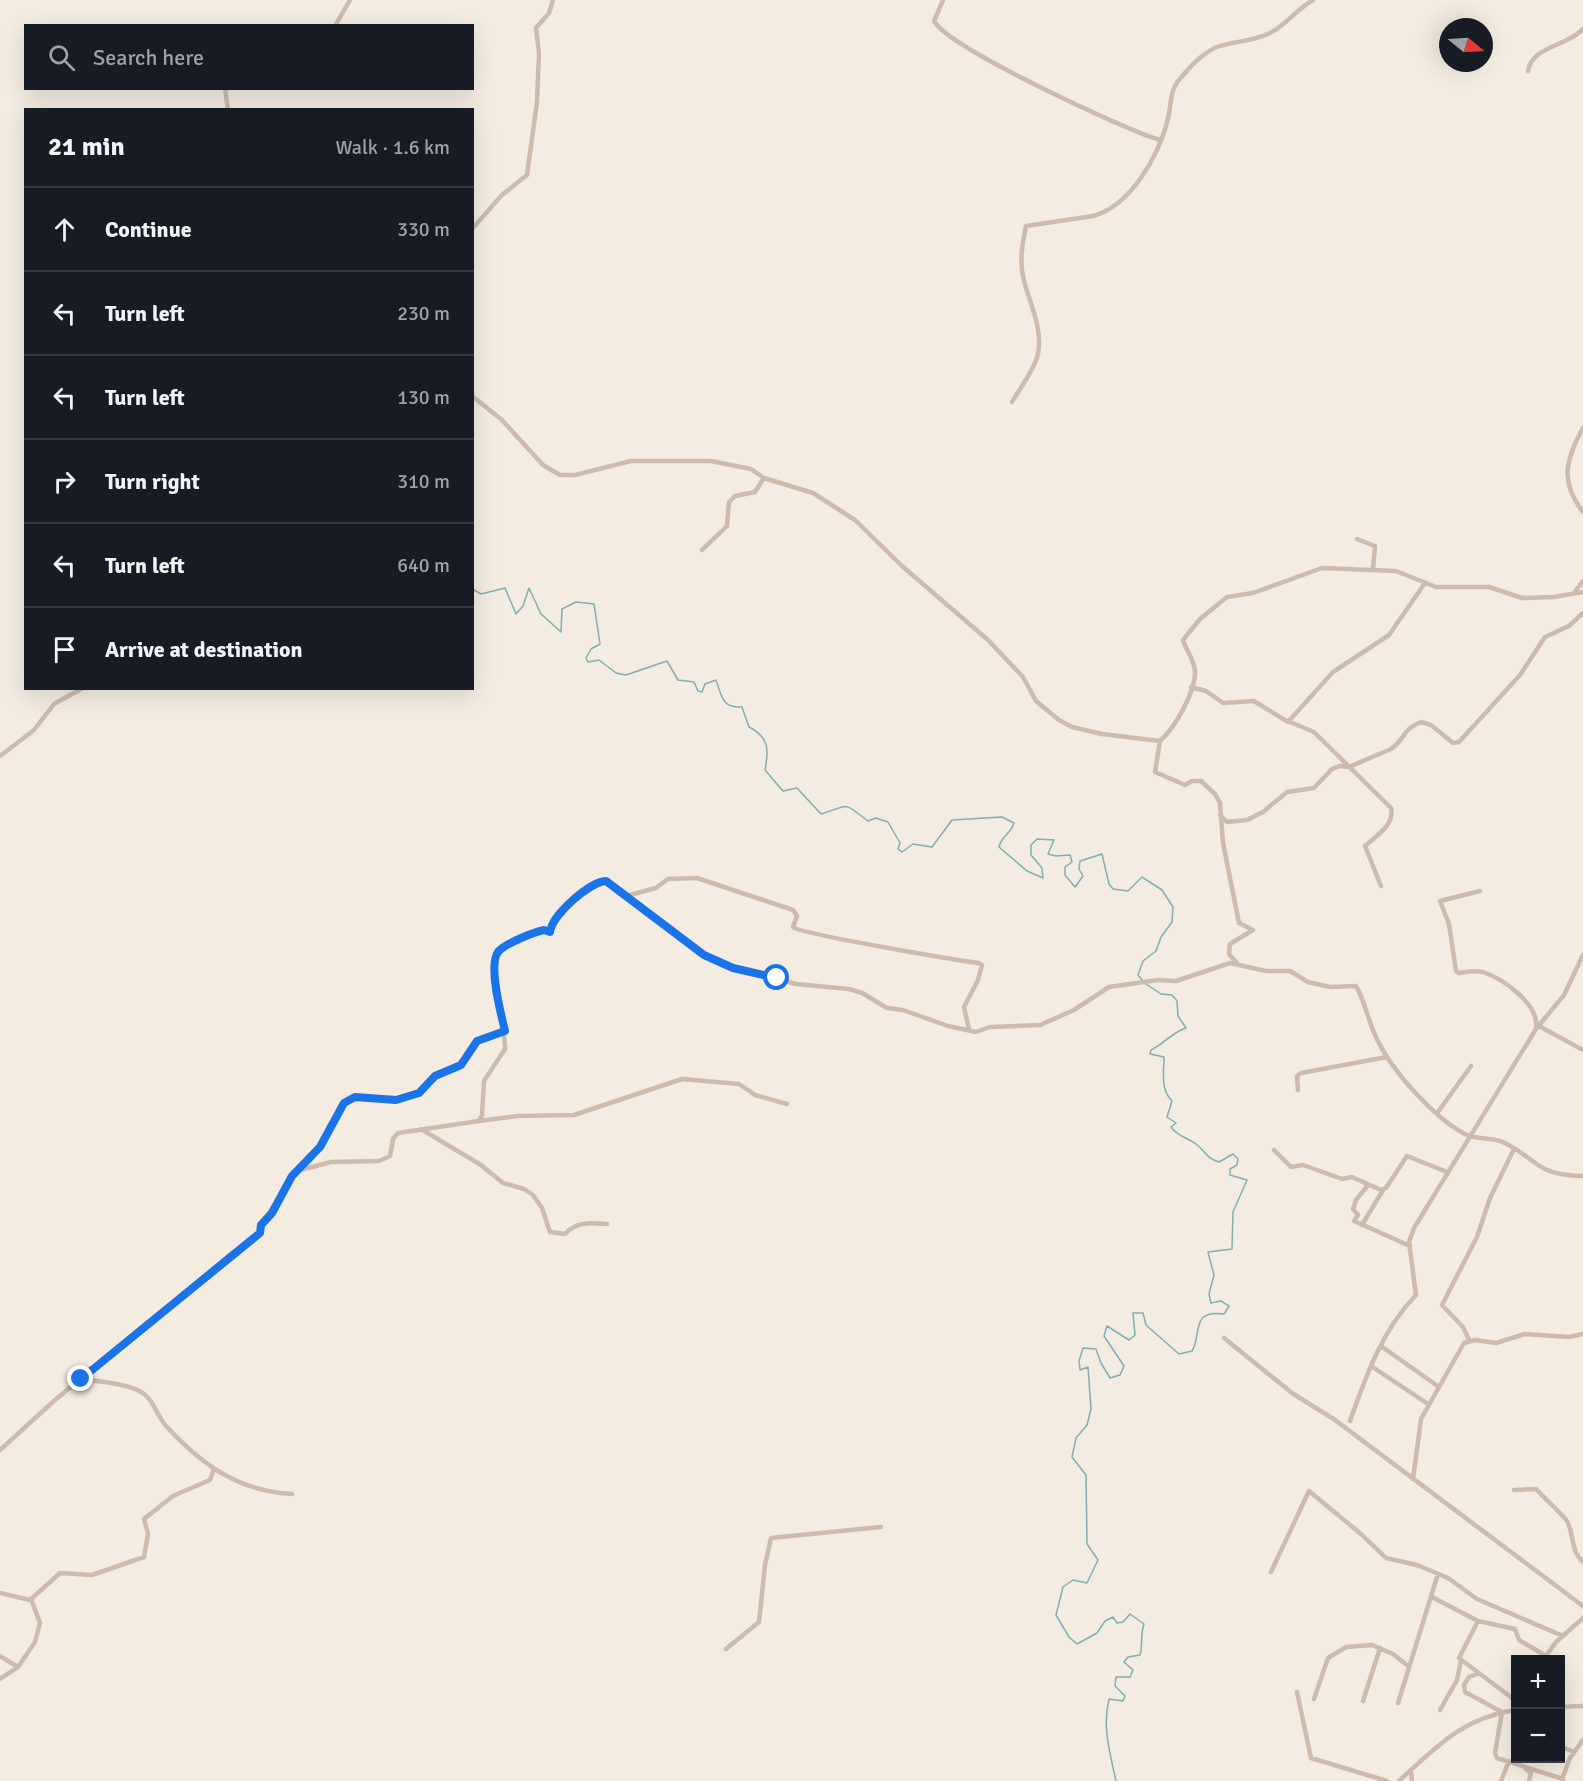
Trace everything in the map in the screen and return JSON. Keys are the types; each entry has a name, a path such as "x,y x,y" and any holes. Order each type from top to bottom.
{"street":[{"path":"336,24 350,0"},
{"path":"474,227 502,195 527,175 537,102 539,53 536,28 549,13 553,0"},
{"path":"943,0 934,21 954,39 1048,91 1160,140"},
{"path":"1012,402 1038,354 1035,312 1024,280 1021,260 1026,226 1070,221 1110,210 1129,196 1168,121 1175,85 1200,59 1217,47 1255,40 1273,32 1313,0"},
{"path":"1528,71 1530,61 1535,55 1565,42 1583,29"},
{"path":"225,90 228,108"},
{"path":"474,398 502,420 543,465 560,476 575,475 631,461 664,459 711,461 751,469 764,478 813,493 855,520 902,566 988,639 1023,677 1036,701 1059,720 1072,727 1102,734 1160,741"},
{"path":"1583,428 1570,455 1567,476 1571,497 1583,512"},
{"path":"702,550 727,526 729,502 735,496 755,492 764,478"},
{"path":"1357,539 1375,546 1373,569"},
{"path":"1237,963 1229,954 1230,944 1253,930 1239,923 1221,828 1219,800 1203,782 1192,781 1185,785 1155,772 1160,741 1184,710 1195,672 1183,640 1206,614 1227,597 1253,592 1322,568 1396,571 1436,587 1496,588 1522,598 1554,597 1583,591"},
{"path":"1574,593 1583,581"},
{"path":"1290,722 1333,672 1396,628 1425,583"},
{"path":"1221,828 1227,822 1247,820 1263,812 1287,792 1311,790 1332,769 1349,767 1391,749 1406,729 1421,722 1431,725 1453,743 1459,742 1520,675 1545,637 1564,629 1582,617"},
{"path":"1191,687 1206,691 1223,703 1254,701 1285,722 1314,732 1389,805 1392,812 1388,824 1365,846 1381,886"},
{"path":"0,756 34,730 54,704 79,690"},
{"path":"1220,815 1227,822"},
{"path":"626,896 656,888 668,879 697,878 793,910 797,916 793,927 798,931 833,935 893,950 978,963 982,965 979,978 964,1007 969,1029"},
{"path":"479,1121 483,1112 483,1083 505,1051 505,1031 495,982 494,960 499,951 523,936 544,930 550,932 551,926 561,913 582,893 601,882 610,884 704,955 718,962 796,984 849,989 862,993 887,1008 910,1012 948,1026 976,1032 990,1027 1040,1025 1074,1010 1109,987 1158,980 1176,981 1237,963 1266,971 1290,971 1308,982 1330,987 1356,986 1374,1032 1387,1057 1438,1112 1471,1137 1491,1138 1514,1149 1541,1169 1563,1175 1583,1176"},
{"path":"1480,891 1440,901 1449,924 1456,971 1459,973 1482,972 1511,988 1527,1004 1537,1026 1583,1050"},
{"path":"1350,1421 1381,1346 1394,1323 1416,1293 1410,1246 1414,1228 1537,1026 1564,995 1583,956"},
{"path":"1576,972 1583,975"},
{"path":"0,1450 231,1254 257,1236 261,1225 297,1171 320,1147 344,1103 355,1097 396,1100 419,1093 435,1076 461,1065 477,1041 505,1031"},
{"path":"1298,1090 1297,1076 1300,1073 1387,1057"},
{"path":"1438,1112 1471,1066"},
{"path":"297,1171 331,1162 384,1160 390,1156 395,1135 421,1129 517,1116 579,1114 678,1079 739,1083 755,1095 787,1104"},
{"path":"421,1129 482,1165 503,1184 524,1189 533,1194 542,1208 550,1232 565,1234 573,1225 579,1223 607,1224"},
{"path":"1469,1340 1463,1327 1442,1305 1477,1237 1490,1198 1514,1149"},
{"path":"1274,1150 1291,1167 1307,1166 1342,1179 1352,1177 1383,1190"},
{"path":"1362,1225 1407,1156 1447,1172"},
{"path":"1368,1185 1356,1200 1353,1208 1358,1215 1354,1221 1410,1246"},
{"path":"1413,1479 1418,1431 1428,1404 1464,1343 1469,1340 1490,1344 1526,1334 1569,1337 1583,1334"},
{"path":"1224,1338 1292,1392 1328,1415 1583,1606"},
{"path":"1381,1346 1439,1387"},
{"path":"1371,1366 1428,1404"},
{"path":"81,1379 142,1392 153,1404 166,1426 214,1469 265,1491 292,1494"},
{"path":"0,1593 9,1597 31,1599 60,1573 92,1575 144,1557 148,1534 144,1519 173,1496 207,1482 214,1469"},
{"path":"1515,1490 1536,1489 1549,1505 1563,1516 1569,1523 1570,1538 1583,1562"},
{"path":"1271,1572 1309,1491 1386,1558 1438,1574 1460,1584 1477,1599 1563,1636"},
{"path":"726,1649 759,1622 765,1565 771,1538 881,1527"},
{"path":"1398,1703 1438,1574"},
{"path":"1432,1597 1478,1621 1515,1629 1519,1640 1541,1655"},
{"path":"0,1678 18,1667 34,1643 40,1629 31,1599"},
{"path":"1547,1655 1563,1636 1583,1618"},
{"path":"1440,1710 1457,1680 1460,1653 1475,1631 1478,1621"},
{"path":"1314,1699 1328,1658 1337,1650 1363,1643 1380,1648 1408,1666"},
{"path":"1363,1701 1380,1648"},
{"path":"0,1656 18,1667"},
{"path":"1461,1660 1511,1698"},
{"path":"1478,1674 1469,1677 1464,1684 1465,1692 1502,1712"},
{"path":"1297,1692 1311,1758 1387,1781"},
{"path":"1565,1707 1583,1706"},
{"path":"1399,1781 1467,1723 1482,1716 1511,1711"},
{"path":"1502,1712 1496,1756 1562,1780 1574,1752 1583,1740"},
{"path":"1565,1748 1574,1752"},
{"path":"1501,1781 1509,1761"},
{"path":"1520,1764 1530,1772 1529,1781"},
{"path":"1411,1771 1412,1781"}],"waterway":[{"path":"474,590 481,594 505,588 516,614 523,606 529,588 541,614 561,632 562,609 576,602 594,604 600,644 591,649 586,658 588,662 599,660 616,673 626,675 667,661 678,680 694,682 698,691 702,692 705,684 716,680 724,700 730,706 742,707 749,727 764,740 767,750 765,770 783,791 797,788 821,814 847,807 868,821 876,818 888,822 900,843 898,849 902,852 913,844 932,847 952,820 1002,817 1014,823 999,847 1027,871 1043,878 1042,868 1031,855 1031,845 1037,839 1054,840 1048,854 1070,855 1072,862 1065,867 1065,875 1075,887 1083,876 1079,869 1080,861 1102,854 1109,884 1113,889 1128,891 1142,877 1162,890 1173,907 1172,922 1161,937 1156,951 1143,961 1138,975 1143,981"},
{"path":"1116,1781 1108,1740 1107,1709 1109,1699 1123,1701 1125,1696 1115,1686 1116,1677 1130,1677 1133,1670 1124,1662 1128,1657 1140,1655 1144,1624 1130,1614 1123,1622 1117,1623 1113,1617 1105,1621 1097,1633 1077,1644 1069,1637 1056,1615 1063,1587 1073,1580 1087,1583 1098,1560 1087,1544 1086,1475 1072,1457 1076,1438 1087,1425 1091,1409 1088,1367 1080,1370 1079,1361 1083,1348 1096,1349 1110,1378 1120,1375 1124,1366 1104,1336 1107,1326 1129,1340 1135,1335 1133,1313 1143,1313 1146,1325 1179,1354 1192,1351 1202,1319 1213,1313 1224,1314 1229,1306 1221,1301 1211,1303 1209,1294 1214,1275 1208,1252 1232,1249 1233,1212 1247,1180 1230,1175 1230,1169 1237,1165 1238,1159 1233,1154 1219,1162 1209,1157 1196,1144 1171,1127 1176,1123 1167,1117 1172,1101 1164,1086 1164,1057 1150,1054 1151,1050 1186,1028 1178,1016 1177,1001 1172,995 1161,994 1146,984"}],"route":[{"path":"81,1379 231,1254 260,1233 261,1225 272,1213 292,1176 320,1147 344,1103 355,1097 396,1100 419,1093 435,1076 461,1065 477,1041 505,1031 495,982 494,960 497,953 523,936 544,930 550,932 556,918 590,887 606,881 704,955 744,972 777,978"}]}
